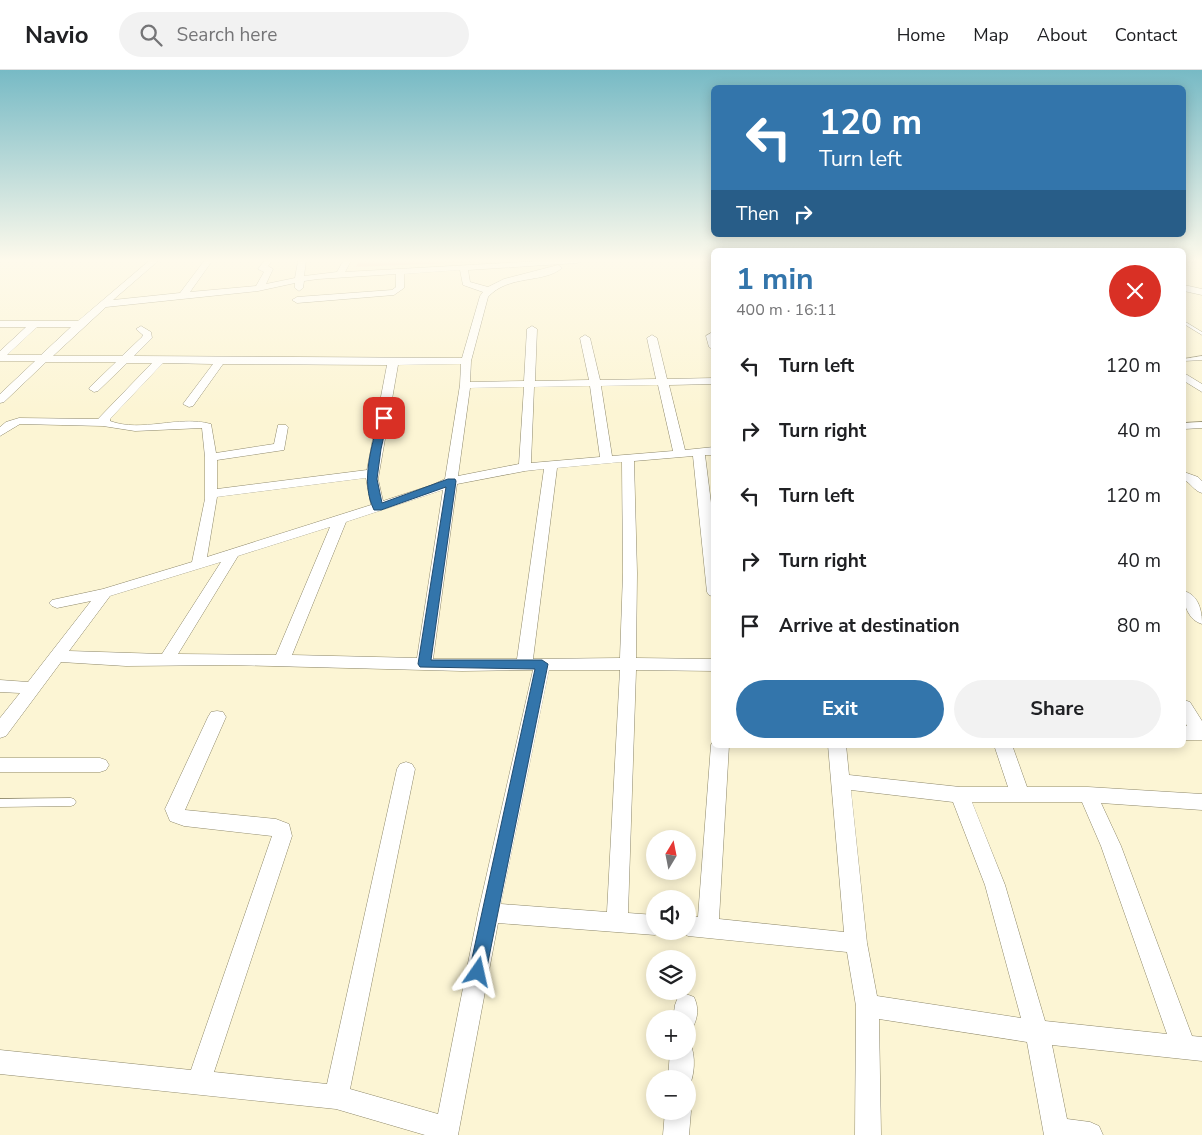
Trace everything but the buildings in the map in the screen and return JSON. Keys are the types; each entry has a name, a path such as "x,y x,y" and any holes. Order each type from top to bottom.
{"street":[{"path":"0,400 80,324 97,311"},
{"path":"424,664 465,385 466,361 480,311"},
{"path":"0,324 80,324"},
{"path":"0,357 35,324"},
{"path":"94,390 148,338 148,334 141,328"},
{"path":"524,467 532,329"},
{"path":"585,338 607,461"},
{"path":"652,338 680,455"},
{"path":"0,357 159,361 466,361"},
{"path":"104,423 104,418 159,361"},
{"path":"189,404 220,361"},
{"path":"378,508 373,473 393,362"},
{"path":"1186,377 1202,389"},
{"path":"465,385 711,381"},
{"path":"0,433 10,424 19,421 104,423 110,426 126,428 196,424 207,426 211,457 210,494 199,564"},
{"path":"1186,426 1202,426"},
{"path":"211,457 280,447 282,427"},
{"path":"57,603 105,593 199,564 378,508 451,481 524,467 607,461 628,457 680,455 711,450"},
{"path":"699,452 711,564"},
{"path":"616,923 628,664 631,527 628,457"},
{"path":"0,1062 336,1097 448,1129 533,664 550,466"},
{"path":"210,494 373,473"},
{"path":"1186,477 1194,480 1202,489"},
{"path":"282,660 340,520"},
{"path":"167,659 234,552"},
{"path":"0,731 59,656 105,593"},
{"path":"1186,599 1202,619"},
{"path":"59,656 126,660 711,665"},
{"path":"0,686 34,688"},
{"path":"1186,711 1195,733"},
{"path":"198,1082 282,836 282,830 268,826 184,818 177,815 175,809 217,717"},
{"path":"720,748 698,926 856,943"},
{"path":"837,748 856,943 867,1006 868,1135"},
{"path":"1004,748 1020,794"},
{"path":"0,765 100,765"},
{"path":"336,1097 406,769"},
{"path":"839,781 960,795 1088,795 1202,802"},
{"path":"960,795 995,885 1036,1032 1057,1133 1090,1135"},
{"path":"867,1006 1036,1032 1193,1048 1088,795"},
{"path":"489,913 646,924"},
{"path":"676,1135 677,1120"}],"lane":[{"path":"1186,323 1202,334"},
{"path":"1186,360 1202,358"},
{"path":"0,803 71,802"}],"route":[{"path":"384,418 376,449 372,479 378,508 437,488 451,481 424,664 542,664 478,972"}]}
